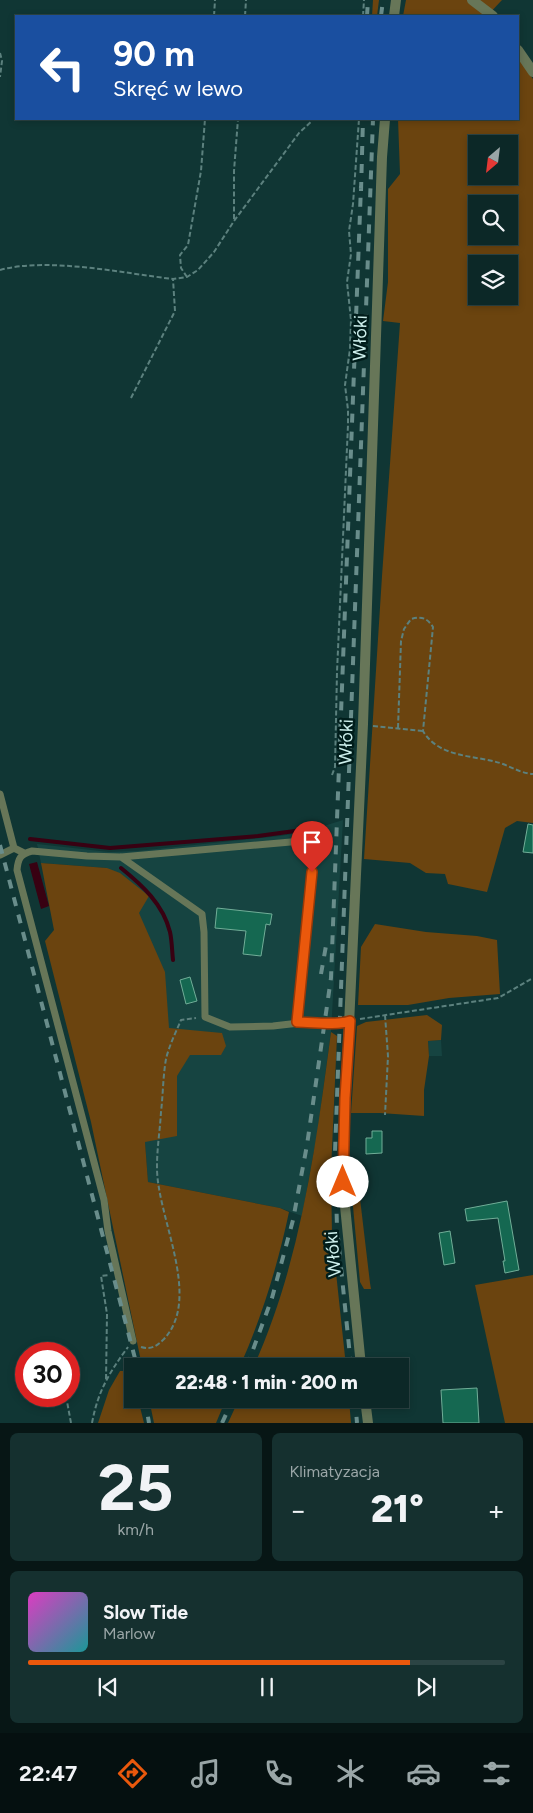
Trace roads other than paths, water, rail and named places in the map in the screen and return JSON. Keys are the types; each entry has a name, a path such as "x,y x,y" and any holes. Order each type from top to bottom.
{"street":[{"path":"394,15 396,0"},
{"path":"472,0 492,15"},
{"path":"519,51 533,72"},
{"name":"Włóki","path":"360,1358 343,1182 345,1098 363,724 385,120"},
{"path":"366,1408 368,1423"}],"lane":[{"path":"0,794 14,848 24,853"},
{"path":"133,1342 108,1231 104,1200 18,870 18,860 24,853 32,851 122,858 302,840 310,843 314,853 297,1022"},
{"path":"0,855 14,848"},
{"path":"122,858 202,914 204,932 204,1017 230,1027 273,1026 297,1022 340,1024 350,1021"}],"waterway":[{"path":"30,839 110,848 258,836 302,830"},
{"path":"121,868 137,881 157,904 170,932 173,960"}],"railway":[{"path":"367,15 368,0"},
{"path":"381,15 383,0"},
{"path":"361,191 363,120"},
{"path":"350,1358 337,1228 335,1152 373,120"},
{"path":"250,1358 272,1298 293,1220 307,1145 331,978 361,186"},
{"path":"0,845 135,1358"},
{"path":"321,974 327,940"},
{"path":"146,1408 149,1423"},
{"path":"222,1423 229,1408"},
{"path":"356,1408 357,1423"}]}
